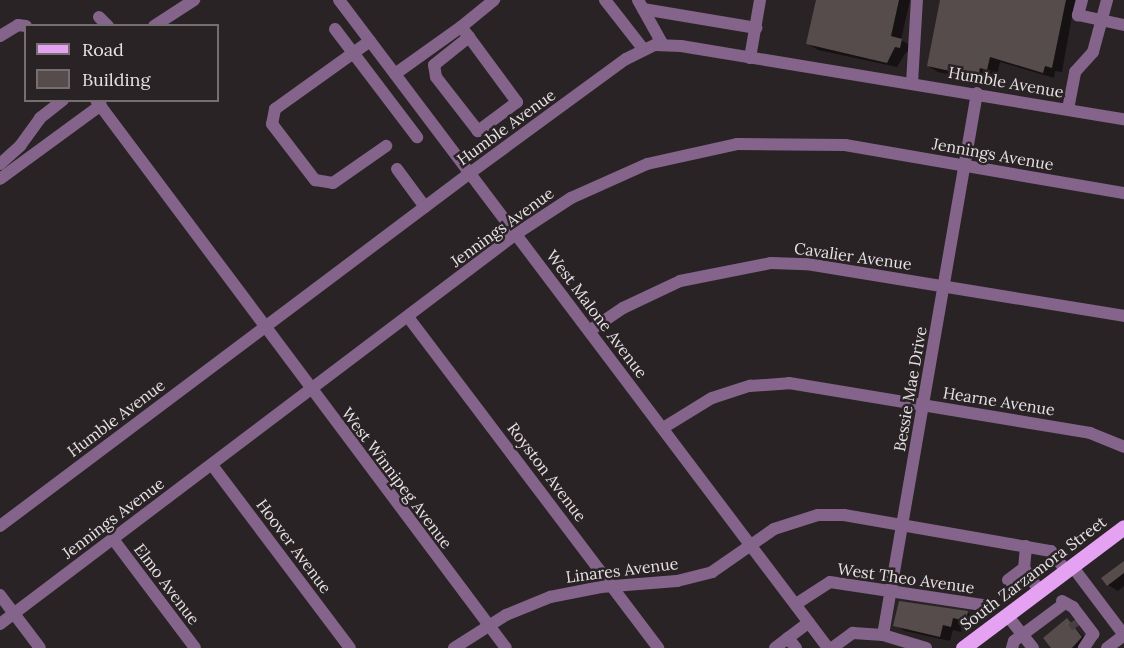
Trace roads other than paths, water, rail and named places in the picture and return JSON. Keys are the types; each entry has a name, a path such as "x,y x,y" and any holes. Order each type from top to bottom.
{"main road":[{"name":"South Zarzamora Street","path":"973,645 1007,615 1124,527"}],"street":[{"path":"158,24 194,0"},
{"name":"West Malone Avenue","path":"339,0 830,648"},
{"path":"395,74 461,27 494,0"},
{"path":"606,0 644,50"},
{"path":"750,58 760,0"},
{"path":"912,83 917,0"},
{"path":"1082,0 1078,15 1124,26"},
{"path":"1068,109 1076,72 1093,52 1107,0"},
{"path":"640,4 756,28"},
{"path":"640,4 663,45"},
{"path":"0,36 18,25 24,26"},
{"path":"461,27 469,37 517,102 478,131 436,77 434,65 469,37"},
{"path":"335,29 417,137"},
{"path":"370,41 275,109 272,124 315,180 333,183 386,146"},
{"name":"Humble Avenue","path":"0,526 470,173 644,50 663,45 977,93 1124,119"},
{"name":"Bessie Mae Drive","path":"883,635 904,525 977,93"},
{"path":"0,164 20,146 40,118 60,102"},
{"path":"0,179 98,103"},
{"name":"West Winnipeg Avenue","path":"98,103 310,390 506,648"},
{"name":"Jennings Avenue","path":"0,624 516,234 604,180 666,158 737,144 845,145 1124,194"},
{"path":"397,169 425,207"},
{"name":"Cavalier Avenue","path":"590,331 651,293 680,281 745,266 807,264 1124,316"},
{"name":"Royston Avenue","path":"408,317 658,648"},
{"name":"Hearne Avenue","path":"663,428 712,398 765,384 803,384 1090,433 1124,447"},
{"name":"Hoover Avenue","path":"212,465 350,648"},
{"name":"Linares Avenue","path":"454,648 488,625 550,597 612,586 658,584 704,574 723,566 751,544 781,525 818,515 904,525 1051,551 1069,568 1124,635"},
{"name":"Elmo Avenue","path":"113,539 195,648"},
{"path":"1008,580 1024,568 1026,546"},
{"path":"1024,568 1062,603 1090,646"},
{"name":"West Theo Avenue","path":"796,604 830,582 982,605"},
{"path":"0,595 40,648"},
{"path":"1012,648 1022,634 1062,603"},
{"path":"1062,603 1073,608 1093,634 1090,646"},
{"path":"1007,615 1033,648"},
{"path":"775,648 792,643 809,622"},
{"path":"830,648 853,633 883,635 926,648"},
{"path":"1107,648 1124,635"}],"tunnel":[{"path":"1073,621 1077,627"}]}
